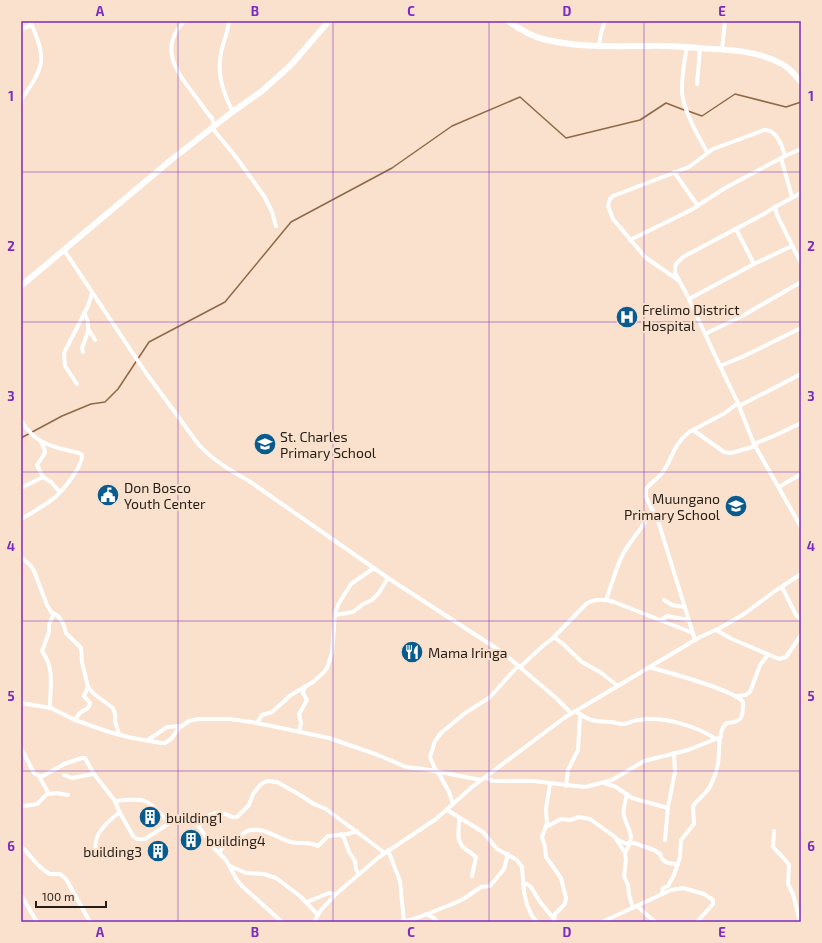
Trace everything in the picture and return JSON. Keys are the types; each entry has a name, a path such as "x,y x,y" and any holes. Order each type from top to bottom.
{"street":[{"path":"229,21 229,27 220,59 219,70 223,92 233,112"},
{"path":"21,286 171,160 284,73 329,21"},
{"path":"508,21 541,39 584,46 687,47 759,54 779,62 792,70 801,82"},
{"path":"600,46 600,37 605,21"},
{"path":"722,50 725,21"},
{"path":"182,22 172,43 173,61 180,76 212,118 213,127 264,196 272,212 276,226"},
{"path":"21,29 31,23 40,44 42,58 40,69 21,100"},
{"path":"687,47 682,92 687,111 707,152"},
{"path":"697,84 700,48"},
{"path":"679,280 645,256 613,219 608,206 610,199 613,196 689,166 707,152 745,136 768,130 773,132 778,139 792,197"},
{"path":"630,240 698,206 725,188 801,149"},
{"path":"674,172 698,206"},
{"path":"801,192 762,215 682,257 676,264 675,268 675,273 689,299 739,405 755,445 801,526"},
{"path":"775,206 777,215 801,263"},
{"path":"736,229 754,264"},
{"path":"689,299 754,264 792,246"},
{"path":"64,250 146,373 198,445 226,469 249,481 388,578 486,641 519,666 573,712 592,721 599,722 624,724 639,720 650,720 681,723 716,739"},
{"path":"705,334 744,315 801,282"},
{"path":"78,384 65,366 64,353 84,313 92,293"},
{"path":"84,313 89,329 95,340"},
{"path":"720,366 742,358 801,328"},
{"path":"83,352 82,348 87,338 89,329"},
{"path":"695,640 659,524 646,496 646,489 663,473 678,443 684,436 739,405 801,374"},
{"path":"21,420 26,428 48,446 82,455 82,461 79,467 60,492 51,500 21,519"},
{"path":"694,430 724,452 731,453 755,445 801,423"},
{"path":"39,440 45,451 37,465 43,477 51,482 60,492"},
{"path":"779,487 801,474"},
{"path":"21,488 43,477"},
{"path":"606,600 616,569 624,552 643,527 653,510"},
{"path":"21,557 31,566 34,571 47,606 58,616 63,623 66,633 81,648 82,662 88,687 94,694 113,709 119,734"},
{"path":"257,723 262,715 272,712 290,695 314,682 327,668 333,647 335,615 343,596 351,584 374,568"},
{"path":"314,922 336,894 359,874 387,852 436,819 482,780 564,718 695,640 744,614 801,574"},
{"path":"335,615 353,612 363,604 372,600 378,594 388,578"},
{"path":"782,587 792,608 801,620"},
{"path":"453,804 449,792 430,757 437,737 451,723 489,698 519,666 571,622 581,609 592,600 606,600 693,633"},
{"path":"664,600 684,607"},
{"path":"50,708 52,674 47,657 42,651 49,632 53,613"},
{"path":"661,620 667,616 688,620"},
{"path":"716,630 732,639 779,659 786,657 801,635"},
{"path":"554,637 582,662 605,675 618,686"},
{"path":"743,704 750,692 760,665 768,655"},
{"path":"649,667 737,696 742,699 743,704 740,720 725,724 721,737 716,771 710,788 693,806 694,824 681,840 681,855 678,864 668,886 663,888 662,894"},
{"path":"299,732 301,723 298,714 307,701 307,698 303,692 305,686"},
{"path":"75,720 90,705 84,696 88,687"},
{"path":"737,696 746,695 750,692"},
{"path":"21,703 50,708 75,720 132,738 165,743 171,739 181,726 189,721 198,719 230,719 257,723 341,742 378,755 400,765 482,780"},
{"path":"566,786 568,770 578,750 580,715"},
{"path":"148,740 167,727 181,726"},
{"path":"486,777 492,781 534,781 566,786 586,787 612,780 644,761 688,750 721,737"},
{"path":"21,748 34,773 39,776 49,794"},
{"path":"665,840 668,808 675,772 674,753"},
{"path":"39,776 43,776 64,764 82,758 87,760 93,774 114,801 133,836 141,840 150,836 170,822 187,818 196,823 218,853 230,866 237,880 242,886 282,922"},
{"path":"64,774 72,778 93,774"},
{"path":"199,826 207,816 215,813 221,813 232,818 237,817 249,805 258,786 267,781 277,782 314,804 326,809 357,831 380,850 387,852 400,881 404,922 465,898 481,886 490,886 504,869 508,854"},
{"path":"603,783 616,787 636,800 668,808"},
{"path":"550,784 546,827 542,837 545,847 545,854 561,878 566,898 565,904 557,911 554,921"},
{"path":"21,805 25,806 37,804 45,795 49,794 57,793 68,795"},
{"path":"625,853 630,843 631,834 624,815 627,794"},
{"path":"114,801 132,798 146,801 154,806 170,822"},
{"path":"447,810 483,832 497,849 508,854 519,863 522,867 523,884 527,905 532,916 537,922"},
{"path":"97,852 95,844 99,834 104,826 120,812"},
{"path":"459,816 457,832 460,841 465,849 476,857 472,876"},
{"path":"546,827 561,819 570,820 579,817 591,819 625,843 634,843 654,850 660,854 661,858 665,861 671,864 678,864"},
{"path":"218,853 227,842 237,838 245,832 256,829 264,830 280,839 292,842 309,842 318,846 328,836 357,831"},
{"path":"774,831 773,847 788,863 788,884 794,894 800,922"},
{"path":"341,834 355,861 356,869 359,874"},
{"path":"616,838 625,853 626,860 624,876 628,885 629,895 635,907 655,922"},
{"path":"21,848 25,850 45,871 50,874 60,874 66,879 90,922"},
{"path":"230,866 246,873 264,874 276,878 307,902 318,915"},
{"path":"523,884 527,884 532,887 540,902 554,921"},
{"path":"602,922 680,887 697,892 713,900 713,904 697,922"},
{"path":"307,902 329,894 336,894"},
{"path":"21,895 37,922"},
{"path":"426,914 434,918 437,922"}],"waterway":[{"path":"688,111 702,116 735,94 786,107 801,102"},
{"path":"21,438 62,416 91,404 105,402 118,389 149,342 225,302 291,222 392,168 452,126 520,97 566,138 640,120 666,103 684,110"}],"place":[{"name":"Frelimo District Hospital","path":"627,317"},
{"name":"St. Charles Primary School","path":"265,444"},
{"name":"Don Bosco Youth Center","path":"108,495"},
{"name":"Muungano Primary School","path":"736,506"},
{"name":"Mama Iringa","path":"412,652"},
{"name":"building1","path":"150,817"},
{"name":"building4","path":"191,840"},
{"name":"building3","path":"158,851"}]}
